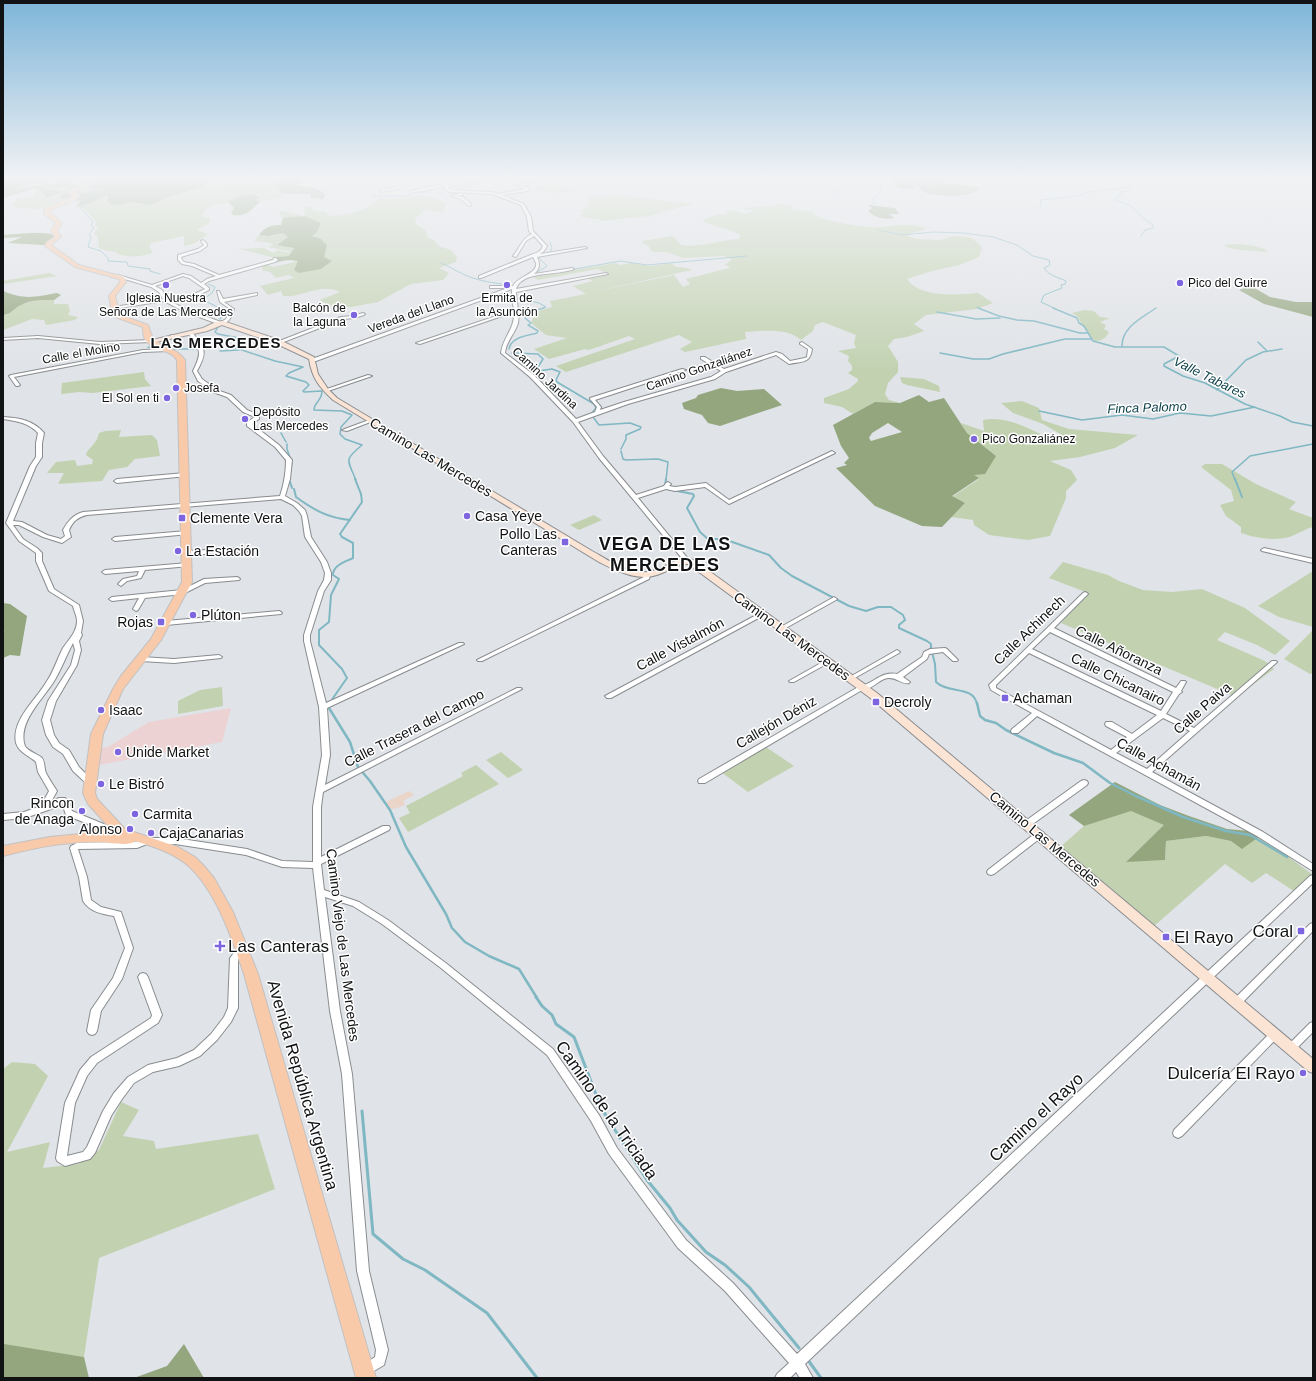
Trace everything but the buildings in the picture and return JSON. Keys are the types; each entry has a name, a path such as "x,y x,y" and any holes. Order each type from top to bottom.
{"main road":[{"path":"52,241 48,245 54,251 77,266 119,276 124,280 112,296 117,316 146,326 148,336 154,345 175,354 181,360 188,559 187,582 156,640 125,678 97,734 89,793 92,801 113,823 111,833"},
{"path":"151,341 211,328 221,324 279,342 300,351 314,360"},
{"name":"Camino Las Mercedes","path":"314,360 315,374 326,390 335,399 589,554 628,571 647,575"},
{"path":"647,575 658,572 682,561 687,561"},
{"name":"Camino Las Mercedes","path":"687,561 691,562 863,687 1040,834 1313,1067"},
{"name":"Avenida República Argentina","path":"3,851 46,841 111,833 146,841 177,852 190,860 201,871 220,900 243,948 365,1374"}],"street":[{"path":"203,241 206,245 203,248 179,256 180,260 182,263 198,267 219,276"},
{"path":"515,256 519,251 520,244 523,241"},
{"path":"515,288 518,282 535,272 538,268 535,257 543,250 545,246 540,241"},
{"path":"480,277 534,255 537,256 585,248"},
{"path":"202,284 219,276 274,261 276,260 275,259"},
{"path":"528,276 572,268"},
{"path":"491,287 515,288 606,274"},
{"path":"152,286 183,275 190,277 208,289 187,299 170,303"},
{"path":"119,276 152,286 161,291 165,300 170,303 221,324 228,320 232,309 221,301 218,292"},
{"name":"Camino Jardina","path":"515,288 513,296 517,310 517,320 515,328 503,349 503,353 532,376 575,421 601,457 636,497 687,561"},
{"name":"Vereda del Llano","path":"314,360 515,288"},
{"path":"221,301 256,294"},
{"path":"114,308 165,300"},
{"path":"418,344 517,310"},
{"path":"279,342 342,318 354,317 363,314"},
{"path":"9,523 20,523 45,536 62,541 68,537 66,530 70,520 80,514 282,497 287,486 286,477 289,472 289,460 277,446 250,425 249,423 257,418 257,416 245,411 229,396 214,391 200,380 195,371 203,355 202,350 190,333"},
{"path":"3,339 38,336 100,343 151,341"},
{"path":"174,336 180,344"},
{"name":"Camino Gonzaliánez","path":"575,421 712,378 724,371 776,354 780,355 789,363 807,359 809,357 810,349 802,342"},
{"name":"Calle el Molino","path":"18,384 11,376 143,351 166,350"},
{"path":"703,358 724,371"},
{"path":"597,413 599,407 592,399 684,370"},
{"path":"326,390 370,376"},
{"path":"3,418 16,419 30,423 41,433 39,443 40,457 33,466 9,523"},
{"path":"345,430 371,421"},
{"path":"636,497 667,486 675,489 706,486 729,502 832,453"},
{"path":"117,481 185,475"},
{"name":"Camino Viejo de Las Mercedes","path":"282,497 291,500 302,511 308,538 321,558 327,571 328,578 321,592 307,635 312,666 327,705 326,755 317,807 317,864 335,1011 347,1074 363,1271 382,1350 380,1361 365,1374"},
{"path":"9,523 21,540 39,553 39,561 51,590 76,605 80,621 79,635 76,641 78,650 74,665 52,701 46,720 50,735 56,745 66,752 76,769 90,782"},
{"path":"115,539 187,532"},
{"path":"105,572 143,568 188,559 249,550"},
{"path":"1264,550 1313,561"},
{"path":"121,584 125,580 139,577 143,568"},
{"path":"480,660 646,578 647,575"},
{"path":"112,599 183,592 204,581 237,579"},
{"name":"Calle Achinech","path":"992,685 1085,594"},
{"path":"136,609 143,596"},
{"path":"782,628 834,600"},
{"path":"166,623 279,613"},
{"name":"Calle Vistalmón","path":"609,696 762,614"},
{"name":"Calle Añoranza","path":"1050,629 1178,692"},
{"path":"45,808 53,791 42,772 40,761 29,754 21,745 19,736 24,720 54,678 63,654 78,634"},
{"path":"327,705 461,644"},
{"path":"907,682 899,676 925,658 926,653 945,650 955,660"},
{"name":"Calle Chicanairo","path":"1029,650 1195,731"},
{"path":"851,678 896,652"},
{"path":"141,659 174,661 219,657"},
{"path":"792,681 828,661"},
{"name":"Calle Paiva","path":"1147,773 1274,662"},
{"name":"Callejón Déniz","path":"702,781 887,674 899,676"},
{"path":"1111,753 1162,715 1183,682"},
{"name":"Calle Achamán","path":"992,685 993,689 1260,834 1313,868"},
{"name":"Calle Trasera del Campo","path":"320,791 519,689"},
{"path":"1015,732 1037,712"},
{"path":"1108,724 1132,736"},
{"path":"1027,824 1084,783"},
{"path":"3,817 25,815 64,800 69,814 111,833"},
{"path":"92,1031 96,1010 118,979 129,948 118,914 99,910 87,901 83,877 74,848 84,845 137,845 146,841 175,841 247,852 282,864 317,864 386,828"},
{"path":"991,872 1040,834"},
{"name":"Camino el Rayo","path":"781,1378 1313,878"},
{"name":"Camino de la Triciada","path":"321,892 356,904 385,922 444,966 550,1052 595,1118 613,1151 682,1244 729,1287 797,1363 807,1378"},
{"path":"1237,1002 1313,926"},
{"path":"143,976 157,1015 155,1020 94,1060 83,1073 70,1103 61,1158 65,1161 86,1156 91,1150 107,1114 118,1096 131,1080 151,1068 179,1062 197,1052 214,1037 228,1019 233,1008 234,958 243,948"},
{"path":"1291,1048 1313,1026"},
{"path":"1178,1133 1275,1034"}],"shaded area":[{"path":"231,708 222,742 99,765 101,748 108,747 149,722"},
{"path":"409,791 414,795 403,801 405,805 394,809 390,808 386,802"}],"green space":[{"path":"12,241 48,241 44,245 8,243"},
{"path":"98,241 158,241 151,243 149,247 153,252 135,256 117,254 117,252 99,248"},
{"path":"184,241 197,241 195,243 184,246"},
{"path":"258,241 282,241 277,245 294,247 289,256 275,258 240,249 231,249 264,248 273,253 279,250 289,253 289,251 268,247 273,245 271,243"},
{"path":"282,241 323,241 327,245 324,257 332,261 321,269 299,273 294,270 298,261 288,260 266,264 261,263 277,257 289,256 294,248 277,245"},
{"path":"315,241 435,241 438,246 451,250 457,257 456,262 439,268 449,273 443,280 411,284 378,302 351,307 328,305 320,300 340,292 333,289 319,289 298,295 283,296 281,291 268,295 260,286 294,278 289,275 276,278 270,272 262,270 263,265 266,264 273,267 295,262 289,259 298,261 331,261 324,257"},
{"path":"643,241 678,241 681,245 688,246 722,241 976,241 982,247 979,257 959,265 932,271 907,279 913,285 930,292 940,294 978,293 993,303 977,309 926,315 914,324 924,331 907,337 894,339 888,346 898,362 898,372 888,383 885,394 889,400 900,403 875,402 853,414 842,407 824,403 824,398 849,389 858,381 858,379 848,373 852,370 852,366 848,361 849,356 838,351 856,348 854,343 856,335 823,322 815,325 813,331 801,340 782,331 745,332 746,339 685,352 680,349 692,342 679,335 566,372 556,366 635,339 629,336 589,350 585,349 549,359 534,349 567,338 546,335 531,323 535,312 552,307 550,301 586,294 573,286 593,281 587,278 608,274 598,269 538,280 533,277 616,263 620,265 631,263 651,266 673,263 675,266 692,270 588,293 674,275 683,287 690,284 686,279 729,268 730,267 725,265 732,259 724,256 683,258 667,252 651,251 649,246 642,243"},
{"path":"1239,244 1255,246 1267,250 1265,252 1237,250 1224,245"},
{"path":"49,273 57,276 3,284 3,281"},
{"path":"1251,286 1270,297 1296,302 1313,302 1313,317 1264,304 1239,290"},
{"path":"3,291 24,297 57,293 61,295 54,300 36,300 28,302 19,306 8,314 3,315"},
{"path":"38,299 54,300 54,304 68,304 70,311 68,315 78,317 75,320 46,325 44,320 32,319 3,330 3,315 7,315 17,306"},
{"path":"1084,310 1094,311 1100,317 1110,318 1100,322 1106,325 1104,329 1109,332 1104,339 1095,341 1082,325 1078,317 1072,313"},
{"path":"144,372 145,379 151,386 93,393 79,392 61,394 62,383"},
{"path":"900,377 924,379 939,386 940,392 907,385 902,383"},
{"path":"721,388 737,391 764,389 782,405 720,426 708,423 702,415 684,409 682,403 696,398 698,395"},
{"path":"919,395 929,402 944,398 967,433 996,456 985,474 974,475 979,478 952,496 965,503 942,527 922,526 875,506 836,468 847,465 844,463 849,458 841,446 833,425 875,402 900,403","holes":["888,423 902,432 871,441 869,438 872,433"]},
{"path":"1022,401 1039,408 1042,420 1069,429 1138,435 1115,448 1080,457 1050,461 1071,470 1077,480 1066,491 1066,498 1050,536 1028,540 989,535 974,525 973,520 951,517 965,503 952,497 979,479 973,475 996,456 967,433 961,423 984,431 983,420 1000,419 1025,427 1049,438 1062,435 1043,424 1013,413 1001,403"},
{"path":"121,430 119,437 152,435 157,440 160,456 135,459 127,467 109,470 102,481 58,484 64,473 47,473 56,462 75,460 77,466 92,464 93,460 86,455 88,450 96,441 99,433"},
{"path":"1205,464 1222,464 1256,484 1296,502 1289,509 1313,518 1313,527 1292,536 1279,539 1260,538 1241,533 1241,527 1226,516 1220,505 1234,501 1231,490 1201,467"},
{"path":"594,515 602,520 579,530 570,525"},
{"path":"1063,562 1108,575 1143,590 1172,592 1202,589 1245,608 1290,641 1275,655 1257,645 1225,632 1217,640 1265,661 1274,669 1236,697 1061,623 1088,593 1049,578"},
{"path":"1313,571 1313,627 1279,617 1258,606"},
{"path":"3,603 10,604 27,616 20,656 10,655 3,658 3,632 5,631 3,631"},
{"path":"1313,630 1313,673 1310,674 1284,659"},
{"path":"222,687 223,706 178,714 178,701 200,690"},
{"path":"763,745 794,766 748,792 721,772"},
{"path":"501,752 523,770 508,778 486,760"},
{"path":"476,765 499,784 408,832 399,818 410,813 406,806 463,776 461,773"},
{"path":"1115,782 1160,805 1189,816 1227,829 1249,831 1260,836 1242,849 1231,841 1206,836 1166,841 1165,860 1126,862 1164,825 1131,811 1084,826 1069,815"},
{"path":"1131,810 1165,825 1127,861 1165,860 1166,841 1206,836 1231,841 1260,836 1313,875 1313,883 1300,895 1266,873 1252,883 1225,864 1153,927 1059,848 1084,826"},
{"path":"12,1062 35,1064 48,1076 7,1152 50,1142 43,1168 78,1164 99,1150 121,1102 139,1110 123,1136 154,1141 156,1149 258,1134 275,1189 99,1258 84,1357 3,1345 3,1069"},
{"path":"4,1344 84,1357 89,1378 3,1378"},
{"path":"184,1344 204,1378 134,1378 167,1366"}],"waterway":[{"path":"90,241 88,247 101,251 107,257"},
{"path":"1006,241 1017,245 1033,256 1049,260 1050,265 1044,268 1046,271 1051,275 1066,281 1065,284 1061,285 1062,288 1044,295 1041,302 1056,309"},
{"path":"550,242 552,248 550,253"},
{"path":"533,275 547,266 539,258 539,256"},
{"path":"570,270 620,261 647,265 747,256"},
{"path":"108,258 108,261 127,262 128,266 150,269 150,271 160,274"},
{"path":"441,263 471,277 502,284"},
{"path":"535,276 558,272"},
{"path":"522,282 527,278"},
{"path":"208,284 215,287 212,293 204,299 205,301 222,309"},
{"path":"518,298 539,303 546,307 543,308"},
{"path":"977,307 981,309"},
{"path":"509,349 510,345 516,339 537,333 538,331 528,325 531,323 525,318 528,312 543,308"},
{"path":"978,308 999,316 1017,320 1034,321 1080,333 1088,333"},
{"name":"Valle Tabares","path":"1053,308 1077,318 1079,323 1084,326 1093,341 1115,347 1164,347 1179,356 1164,364 1164,366 1183,376 1205,383 1217,390"},
{"path":"1122,346 1125,333 1129,328 1139,319 1156,308"},
{"path":"220,319 225,310 222,309"},
{"path":"937,312 976,319 1000,318"},
{"path":"218,327 215,332 218,334 239,338 236,348 275,361 303,367 289,373 286,376 306,382 309,385 303,391 304,392 322,391 321,397 315,405 314,410 342,411 352,415 341,427 340,434 345,439 362,445 352,454 349,460 349,464 356,480"},
{"path":"940,353 973,359 989,359 1003,354 1065,339 1091,339"},
{"path":"1258,342 1267,351"},
{"path":"148,347 159,349"},
{"path":"204,348 209,349"},
{"path":"171,349 199,349"},
{"path":"1217,390 1246,360 1263,352 1282,349"},
{"path":"220,351 239,350"},
{"path":"512,353 538,354 543,359 538,367 538,371 552,369 560,372 556,380 557,382 594,404 596,408 592,413"},
{"name":"Valle Tabares","path":"1217,390 1254,407"},
{"name":"Finca Palomo","path":"1039,411 1082,420 1122,415 1153,419 1180,413 1211,416 1254,407"},
{"name":"Valle Tabares","path":"1254,407 1292,422 1313,426"},
{"path":"593,417 599,425 630,423 641,427 640,429 626,435 626,439 621,449"},
{"path":"281,433 286,442"},
{"path":"287,444 287,449 292,463 289,479"},
{"path":"1235,480 1232,472 1250,456 1313,444"},
{"path":"621,451 623,459 626,460 658,459 668,462 666,480"},
{"path":"289,479 292,488"},
{"path":"350,520 362,502 361,494 355,479"},
{"path":"665,486 666,479"},
{"path":"1235,479 1242,497"},
{"path":"294,489 296,497 309,506 328,515 350,520"},
{"path":"667,489 693,494 694,496 687,508 700,532 708,539 724,539 769,555 781,568 792,576 849,606 866,611 878,607 891,607 903,615 905,620 899,625 899,628 927,641 931,644 931,650"},
{"path":"330,704 347,678 342,669 319,645 319,630 329,622 331,595 339,579 333,575 335,569 340,564 353,558 353,543 342,537 340,534 350,520"},
{"path":"932,652 935,664 936,682 941,686 971,694 975,698 977,704"},
{"path":"331,703 329,708 350,742 358,767 370,781 390,810 406,847 446,914 452,928 465,942 489,956 519,969 537,998"},
{"path":"977,703 980,716 985,720 996,723 1006,730 1054,753 1083,763 1110,783 1136,796 1183,817 1226,831 1250,835 1287,857"},
{"path":"536,997 542,1006 552,1015 556,1024 574,1037 597,1097 606,1116 647,1180 670,1208 677,1220 706,1252 725,1265 749,1287 799,1348"},
{"path":"362,1111 373,1234 403,1259 425,1270 487,1313 537,1378"},
{"path":"808,1360 821,1378"}],"place":[{"name":"Pico del Guirre","path":"1180,283"},
{"name":"Iglesia Nuestra Señora de Las Mercedes","path":"166,285"},
{"name":"Ermita de la Asunción","path":"507,285"},
{"name":"Balcón de la Laguna","path":"354,315"},
{"name":"Josefa","path":"176,388"},
{"name":"El Sol en ti","path":"167,398"},
{"name":"Depósito Las Mercedes","path":"245,419"},
{"name":"Pico Gonzaliánez","path":"974,439"},
{"name":"Casa Yeye","path":"467,516"},
{"name":"Clemente Vera","path":"182,518"},
{"name":"Pollo Las Canteras","path":"565,542"},
{"name":"La Estación","path":"178,551"},
{"name":"Plúton","path":"193,615"},
{"name":"Rojas","path":"161,622"},
{"name":"Achaman","path":"1005,698"},
{"name":"Decroly","path":"876,702"},
{"name":"Isaac","path":"101,710"},
{"name":"Unide Market","path":"118,752"},
{"name":"Le Bistró","path":"101,784"},
{"name":"Rincon de Anaga","path":"82,811"},
{"name":"Carmita","path":"135,814"},
{"name":"Alonso","path":"130,829"},
{"name":"CajaCanarias","path":"151,833"},
{"name":"Coral","path":"1301,931"},
{"name":"El Rayo","path":"1166,937"},
{"name":"Las Canteras","path":"220,946"},
{"name":"Dulcería El Rayo","path":"1303,1073"}],"district":[{"name":"LAS MERCEDES","path":"216,343"},
{"name":"VEGA DE LAS MERCEDES","path":"665,554"}]}
